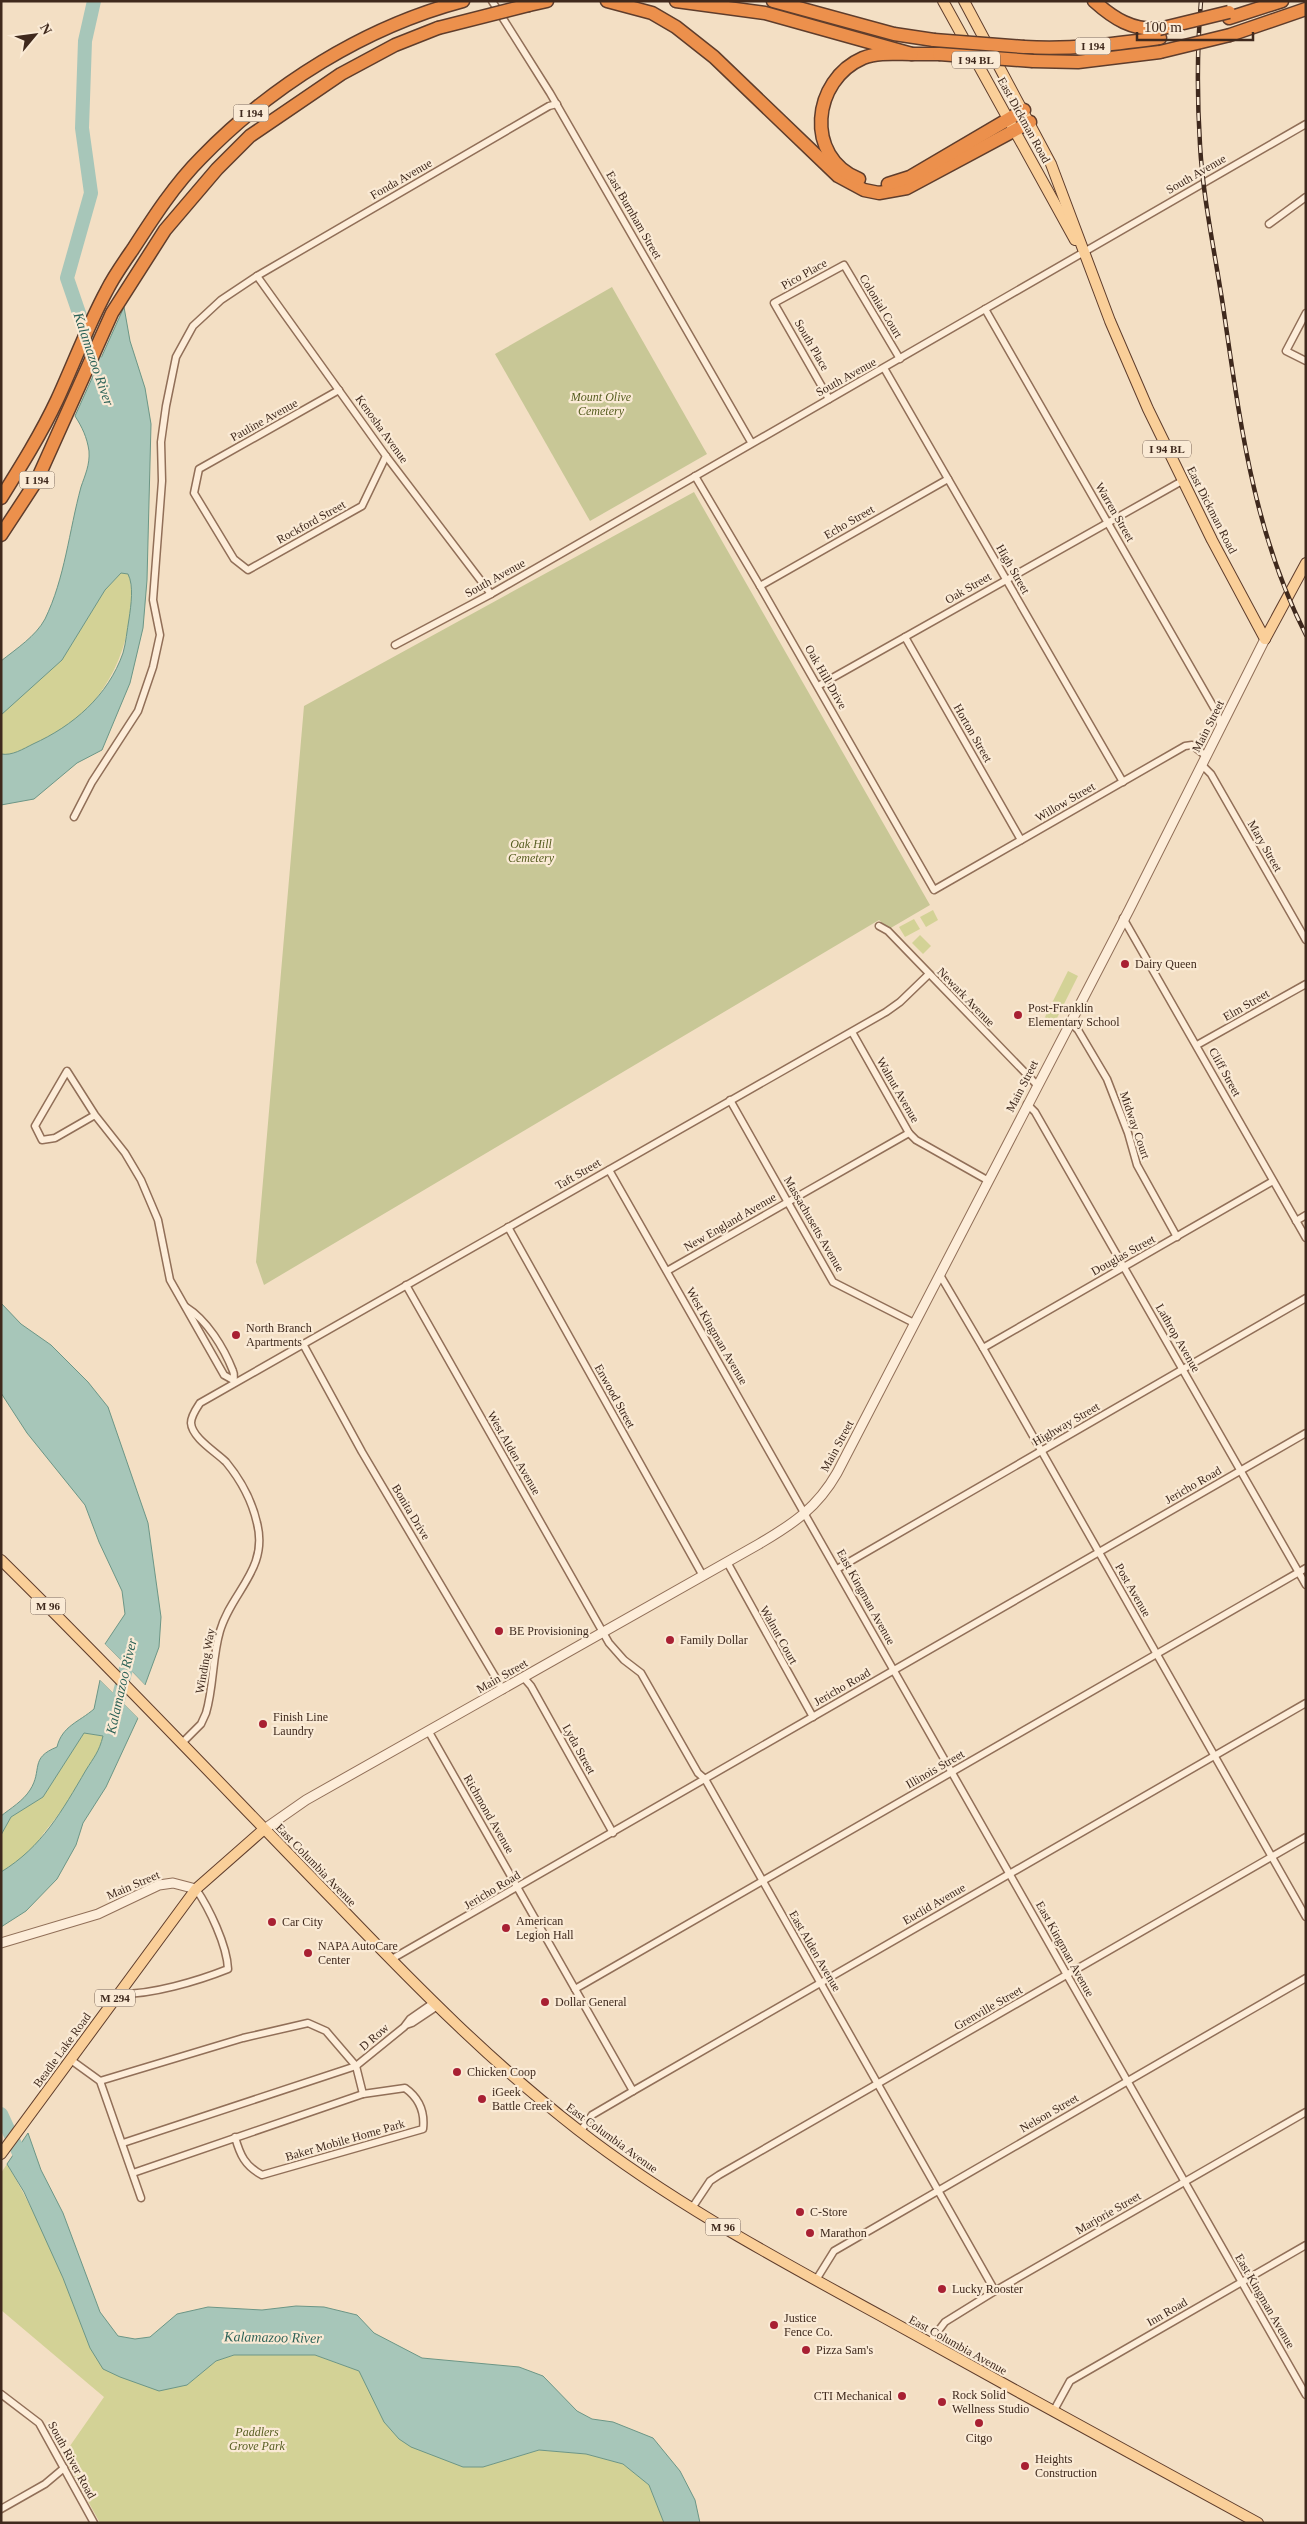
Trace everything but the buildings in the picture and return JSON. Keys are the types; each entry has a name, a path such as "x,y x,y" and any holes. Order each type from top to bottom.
{"highway":[{"name":"I 194","path":"1,498 39,435 56,401 90,322 120,269 154,217 199,159 234,127 275,95 337,53 389,26 428,10 464,1"},
{"name":"I 194","path":"1,535 37,480 104,328 165,230 216,169 250,136 342,74 395,45 438,28 547,1"},
{"path":"607,1 652,13 676,27 714,57 838,176 864,190 879,193 907,188 1012,124"},
{"name":"I 194","path":"676,1 765,13 912,54 1078,62 1160,52 1230,35 1306,9"},
{"path":"1094,1 1121,22 1160,34"},
{"name":"I 194","path":"777,2 894,34 934,40 1054,49 1120,44 1229,15 1245,13 1282,1"},
{"path":"912,54 874,55 862,59 836,77 827,90 820,115 820,128 826,148 837,165 855,177 874,184 892,184 910,177 1027,116"},
{"path":"1,482 39,435"}],"main road":[{"name":"East Dickman Road","path":"943,1 1064,222 1083,252"},
{"name":"East Dickman Road","path":"964,1 1027,116 1068,207 1083,252 1114,330 1182,480 1265,639"},
{"name":"Main Street","path":"1265,639 1306,563"},
{"name":"East Columbia Avenue","path":"1,1560 94,1652 263,1830 434,2005 504,2069 580,2132 636,2173 816,2280 1258,2523"},
{"name":"Main Street","path":"196,1889 263,1830"},
{"name":"Beadle Lake Road","path":"1,2154 196,1889"}],"street":[{"name":"East Burnham Street","path":"492,1 557,104 751,442"},
{"name":"Fonda Avenue","path":"74,817 92,782 138,711 153,667 160,635 153,600 162,481 162,442 166,406 176,357 193,326 221,300 258,276 549,106 557,104"},
{"name":"South Avenue","path":"395,645 491,594 751,442 900,359 985,308 1306,124"},
{"path":"1269,224 1306,197"},
{"name":"Pico Place","path":"774,303 844,266"},
{"name":"Colonial Court","path":"844,266 900,359"},
{"name":"Kenosha Avenue","path":"258,276 386,456 491,594"},
{"name":"South Place","path":"774,303 829,399"},
{"name":"Warren Street","path":"985,308 1217,713 1221,729"},
{"path":"1306,313 1286,351 1306,361"},
{"name":"High Street","path":"884,368 1123,782"},
{"name":"Pauline Avenue","path":"248,570 234,559 194,493 199,469 339,390"},
{"name":"Rockford Street","path":"248,570 362,506 386,456"},
{"name":"Oak Hill Drive","path":"695,476 818,686 934,890"},
{"name":"Echo Street","path":"760,586 948,478"},
{"name":"Oak Street","path":"818,686 1182,480"},
{"name":"Horton Street","path":"905,637 1021,840"},
{"name":"Main Street","path":"263,1830 306,1800 430,1732 780,1532 806,1514 834,1478 1221,729 1265,639"},
{"name":"Willow Street","path":"934,890 1185,746 1192,745 1204,761"},
{"name":"Mary Street","path":"1204,761 1306,940"},
{"name":"Cliff Street","path":"1123,918 1306,1238"},
{"name":"Newark Avenue","path":"879,926 888,931 1037,1085"},
{"name":"Taft Street","path":"233,1382 852,1032 900,1002 929,974"},
{"name":"Elm Street","path":"1197,1045 1306,984"},
{"name":"Midway Court","path":"1070,1022 1078,1030 1107,1079 1128,1133 1137,1165 1177,1237"},
{"name":"Walnut Avenue","path":"852,1032 909,1133 916,1140 987,1180"},
{"path":"95,1115 55,1138 42,1140 35,1126 67,1071 95,1115 125,1153 141,1180 158,1220 170,1280 224,1375 233,1382"},
{"name":"Massachusetts Avenue","path":"730,1100 833,1282 914,1323"},
{"name":"Lathrop Avenue","path":"1027,1104 1035,1112 1306,1585"},
{"name":"New England Avenue","path":"667,1271 909,1133"},
{"name":"West Kingman Avenue","path":"609,1170 806,1514"},
{"name":"Douglas Street","path":"984,1348 1273,1181"},
{"path":"1296,1220 1306,1215"},
{"name":"Enwood Street","path":"508,1227 703,1576"},
{"name":"Post Avenue","path":"940,1275 984,1348 1306,1917"},
{"name":"West Alden Avenue","path":"406,1285 604,1632"},
{"name":"Highway Street","path":"837,1569 1306,1298"},
{"path":"185,1306 195,1313 206,1325 233,1370 233,1382"},
{"name":"Bonita Drive","path":"303,1344 362,1452 503,1690"},
{"name":"Winding Way","path":"181,1744 201,1724 206,1713 220,1630 232,1604 246,1586 256,1559 260,1535 253,1509 243,1487 225,1462 207,1447 191,1424 192,1417 200,1403 233,1382"},
{"name":"Jericho Road","path":"390,1960 1306,1433"},
{"name":"East Kingman Avenue","path":"806,1514 1306,2395"},
{"name":"Walnut Court","path":"727,1562 813,1717"},
{"name":"Illinois Street","path":"575,1989 1306,1568"},
{"name":"East Alden Avenue","path":"604,1632 610,1643 624,1660 641,1673 698,1773 705,1779 995,2291"},
{"name":"Lyda Street","path":"524,1678 531,1686 613,1833"},
{"name":"Euclid Avenue","path":"580,2132 592,2115 1306,1702"},
{"name":"Richmond Avenue","path":"430,1732 633,2091"},
{"name":"Grenville Street","path":"692,2208 710,2181 719,2175 1306,1837"},
{"name":"Main Street","path":"1,1943 98,1914 159,1885 173,1883 196,1889"},
{"path":"118,1994 132,1994 168,1986 228,1969 228,1958 205,1902 196,1889"},
{"name":"Nelson Street","path":"816,2280 834,2251 1306,1978"},
{"name":"D Row","path":"356,2066 406,2025 410,2019 434,2005"},
{"path":"100,2082 243,2038 308,2023 326,2031 356,2066 363,2094"},
{"path":"71,2060 100,2082 141,2198"},
{"path":"123,2143 356,2066"},
{"name":"Baker Mobile Home Park","path":"133,2173 235,2137 363,2094 405,2088 412,2093 420,2104 424,2118 424,2129 262,2175 252,2170 242,2160 235,2137"},
{"name":"Marjorie Street","path":"929,2343 945,2322 995,2291 1306,2112"},
{"name":"Inn Road","path":"1053,2412 1070,2382 1306,2245"},
{"path":"1298,2381 1306,2377"},
{"name":"South River Road","path":"1,2394 39,2423 94,2523"},
{"path":"1,2509 32,2493 64,2468"}],"green space":[{"name":"Mount Olive Cemetery","path":"612,287 707,454 590,521 495,354"},
{"name":"Oak Hill Cemetery","path":"694,492 930,905 889,929 879,920 264,1285 256,1262 304,706"},
{"path":"121,573 128,573 130,578 130,619 118,660 109,679 83,713 64,728 31,746 11,754 1,754 2,713 62,660 105,590"},
{"path":"933,910 938,920 926,927 920,917"},
{"path":"914,919 920,929 905,937 899,927"},
{"path":"920,935 931,946 923,954 912,943"},
{"path":"1068,971 1078,976 1051,1030 1041,1025"},
{"path":"84,1733 103,1736 86,1774 36,1846 1,1872 2,1830 11,1817 43,1797"},
{"name":"Paddlers Grove Park","path":"7,2164 53,2254 90,2348 187,2385 216,2361 234,2355 315,2355 359,2371 483,2467 539,2450 586,2454 623,2464 649,2485 664,2523 100,2523 63,2456 104,2397 1,2310 1,2173"}],"water":[{"path":"124,307 130,341 145,388 151,424 147,580 143,628 130,683 102,750 77,763 34,799 1,805 1,754 9,754 21,750 48,737 75,719 108,683 124,649 131,608 131,590 128,574 121,573 105,590 62,660 1,715 1,661 25,642 41,625 52,603 57,587 89,461 87,441 75,416"},
{"path":"1,1303 21,1324 51,1345 88,1382 108,1407 148,1523 161,1617 159,1647 145,1685 105,1644 125,1614 122,1591 99,1542 85,1505 27,1433 1,1393"},
{"path":"100,1680 138,1718 106,1787 83,1823 76,1845 57,1879 26,1911 1,1927 1,1872 40,1840 50,1827 96,1754 103,1736 84,1733 43,1797 11,1817 1,1835 1,1816 20,1801 30,1790 43,1756 48,1751 57,1747 59,1740 67,1729 94,1709"},
{"path":"28,2133 41,2170 63,2213 100,2312 118,2336 135,2339 150,2337 177,2314 208,2307 262,2310 296,2306 324,2307 357,2315 374,2333 422,2358 519,2367 543,2376 577,2411 592,2419 613,2422 653,2438 680,2471 695,2500 700,2523 664,2523 649,2485 623,2464 586,2454 539,2450 483,2467 463,2467 411,2447 399,2439 384,2422 359,2371 315,2355 234,2355 216,2361 187,2385 159,2391 103,2369 90,2348 63,2278 24,2192 7,2164"}],"pier":[{"path":"105,1644 147,1687 143,1687 104,1647"},
{"path":"98,1678 102,1678 140,1717 140,1720"}],"waterway":[{"name":"Kalamazoo River","path":"94,1 85,41 82,128 91,193 67,278 103,383"},
{"name":"Kalamazoo River","path":"114,1716 131,1649"},
{"name":"Kalamazoo River","path":"1,2114 24,2164"}],"railway":[{"path":"1201,1 1198,73 1202,165 1206,206 1236,391 1251,475 1261,516 1288,596 1306,635"}],"place":[{"name":"Dairy Queen","path":"1125,964"},
{"name":"Post-Franklin Elementary School","path":"1018,1015"},
{"name":"North Branch Apartments","path":"236,1335"},
{"name":"BE Provisioning","path":"499,1631"},
{"name":"Family Dollar","path":"670,1640"},
{"name":"Finish Line Laundry","path":"263,1724"},
{"name":"Car City","path":"272,1922"},
{"name":"American Legion Hall","path":"506,1928"},
{"name":"NAPA AutoCare Center","path":"308,1953"},
{"name":"Dollar General","path":"545,2002"},
{"name":"Chicken Coop","path":"457,2072"},
{"name":"iGeek Battle Creek","path":"482,2099"},
{"name":"C-Store","path":"800,2212"},
{"name":"Marathon","path":"810,2233"},
{"name":"Lucky Rooster","path":"942,2289"},
{"name":"Justice Fence Co.","path":"774,2325"},
{"name":"Pizza Sam's","path":"806,2350"},
{"name":"CTI Mechanical","path":"902,2396"},
{"name":"Rock Solid Wellness Studio","path":"942,2402"},
{"name":"Citgo","path":"979,2423"},
{"name":"Heights Construction","path":"1025,2466"}]}
